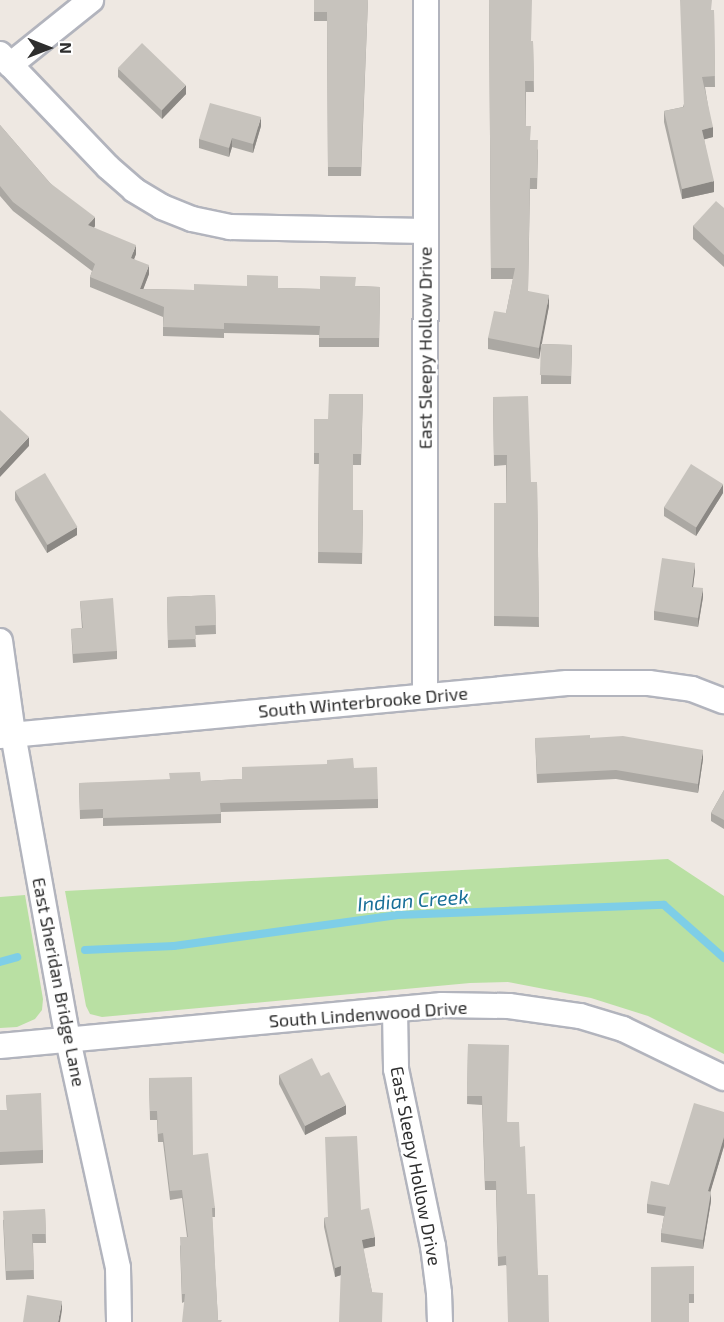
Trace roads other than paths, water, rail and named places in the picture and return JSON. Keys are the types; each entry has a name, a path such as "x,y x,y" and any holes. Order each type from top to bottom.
{"street":[{"path":"91,0 5,59 108,167 134,190 192,219 230,227 425,231"},
{"name":"East Sleepy Hollow Drive","path":"425,696 426,0"},
{"name":"East Sheridan Bridge Lane","path":"0,641 7,735 68,1040 118,1268 119,1322"},
{"name":"South Winterbrooke Drive","path":"7,735 567,683 619,681 692,689 724,701"},
{"name":"South Lindenwood Drive","path":"0,1046 442,1005 509,1005 580,1016 652,1041 724,1078"},
{"name":"East Sleepy Hollow Drive","path":"395,1010 396,1069 433,1246 440,1322"}],"waterway":[{"name":"Indian Creek","path":"85,950 174,946 398,915 664,905 724,958"},
{"name":"Indian Creek","path":"0,962 17,957"}]}
